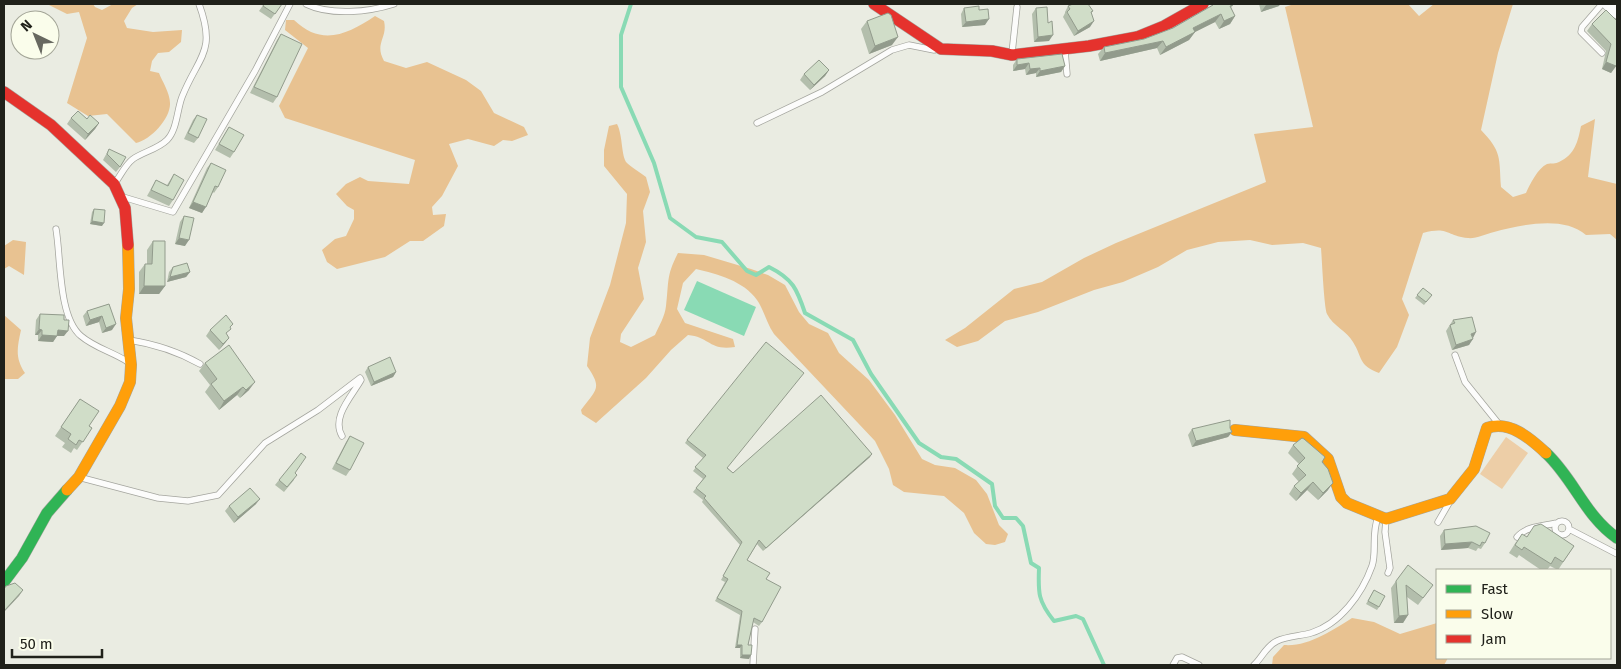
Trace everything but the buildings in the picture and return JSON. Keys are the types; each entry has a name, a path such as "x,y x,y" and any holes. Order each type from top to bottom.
{"street":[{"path":"874,4 941,49 992,51 1012,55 1113,42 1150,33 1203,4"},
{"path":"1607,4 1617,13"},
{"path":"4,92 51,126 114,184 121,196 129,257 126,318 132,365 130,382 120,406 79,477 47,513 22,558 4,582"},
{"path":"1235,430 1296,434 1304,437 1328,459 1341,497 1347,502 1382,518 1450,498 1474,469 1487,428 1498,423 1507,425 1527,438 1562,469 1592,516 1604,530 1617,538"}],"lane":[{"path":"114,184 132,160 167,140 172,133 182,97 200,64 206,45 206,23 199,4"},
{"path":"121,196 173,212 255,71 290,4"},
{"path":"306,4 313,7 362,10 394,4"},
{"path":"1602,4 1582,27 1581,32 1602,53"},
{"path":"1012,55 1016,6"},
{"path":"757,123 822,92 892,50 909,45 922,49 941,49"},
{"path":"1065,49 1067,74"},
{"path":"56,229 65,301 74,327 92,344 132,365"},
{"path":"129,340 153,344 175,351 200,364"},
{"path":"1455,355 1466,382 1498,423"},
{"path":"79,477 158,498 188,501 218,495 265,443 318,410 360,378 362,380 349,399 338,422 338,429 342,436"},
{"path":"1438,522 1450,498"},
{"path":"1382,518 1390,568 1388,573"},
{"path":"1254,665 1268,646 1278,640 1313,632 1324,627 1334,621 1351,603 1372,564 1373,530 1382,518"},
{"path":"1517,537 1521,531 1528,528 1565,522 1569,529 1617,554"},
{"path":"1557,523 1555,528 1557,533 1566,534 1569,529"},
{"path":"752,665 755,630"},
{"path":"1174,665 1177,658 1182,657 1199,665"}],"shaded area":[{"path":"47,4 93,4 102,10 113,4 138,4 132,8 124,21 127,28 153,32 182,30 181,42 169,52 158,53 152,61 150,71 159,73 170,103 164,121 148,138 136,143 107,114 88,116 67,103 87,38 79,12 67,14"},
{"path":"1294,4 1408,4 1419,16 1434,4 1513,4 1498,53 1481,130 1496,150 1501,187 1513,197 1526,193 1540,169 1547,164 1558,163 1569,156 1577,142 1581,126 1595,119 1588,177 1617,184 1617,240 1610,234 1586,235 1577,229 1554,223 1517,227 1471,238 1443,231 1423,233 1402,299 1409,315 1397,347 1379,373 1364,364 1350,338 1327,314 1321,248 1303,243 1272,245 1250,240 1218,242 1187,250 1158,267 1123,282 1094,290 1038,312 1005,321 978,341 957,347 945,340 965,328 1014,289 1042,282 1084,258 1116,243 1266,182 1254,134 1313,127 1285,7"},
{"path":"375,16 384,21 385,27 380,50 384,61 406,68 427,62 466,80 481,91 494,113 524,127 528,135 512,141 503,140 494,146 468,139 449,144 458,166 442,196 432,207 433,215 446,214 444,226 423,241 410,241 385,257 337,269 327,262 322,250 335,239 346,236 354,219 354,210 347,206 336,194 346,184 360,177 368,181 409,184 415,160 285,118 279,106 308,48 285,30 286,20 294,20 304,28 315,33 335,35 355,28"},
{"path":"617,124 625,160 646,177 650,192 643,211 646,242 638,268 644,299 621,334 620,342 631,347 655,335 662,321 670,274 678,253 704,255 768,275 785,285 799,312 809,324 828,333 839,353 869,380 895,415 922,459 935,465 955,468 976,480 987,494 999,525 1008,534 1005,542 995,545 986,544 974,533 964,513 944,496 904,492 893,485 889,469 875,441 774,334 752,293 738,283 713,273 696,269 683,283 677,309 685,323 733,339 735,347 720,347 701,338 688,335 671,350 646,378 596,423 582,414 581,410 596,389 595,380 587,366 590,338 610,285 626,223 627,194 604,166 604,150 609,126"},
{"path":"13,240 26,242 24,275 9,266 4,269 4,246"},
{"path":"697,281 756,307 744,336 684,310"},
{"path":"4,315 21,330 18,358 25,373 18,379 4,379"},
{"path":"1506,437 1528,453 1502,489 1480,474"},
{"path":"1352,618 1374,622 1400,634 1436,623 1436,659 1447,659 1444,665 1272,665 1273,657 1284,645 1302,643 1328,632"}],"waterway":[{"path":"631,4 621,35 621,87 654,163 670,218 696,237 722,242 747,271 756,275 769,267 777,271 789,280 799,297 805,313 853,340 871,374 919,443 941,457 956,459 992,484 995,506 1003,518 1016,518 1023,526 1031,563 1039,568 1039,590 1045,608 1054,621 1076,616 1083,619 1104,665"}],"traffic: fast":[{"path":"1546,453 1556,463 1596,519 1617,538"},
{"path":"4,582 22,558 47,513 67,490"}],"traffic: slow":[{"path":"67,490 79,477 120,406 130,382 131,365 126,318 129,289 128,245"},
{"path":"1235,430 1304,437 1328,459 1341,497 1347,503 1386,519 1450,499 1474,469 1487,428 1495,426 1511,428 1526,436 1546,453"}],"traffic: jam":[{"path":"874,4 941,49 992,51 1012,55 1089,46 1137,37 1164,26 1203,4"},
{"path":"4,92 51,125 114,184 125,208 128,245"}]}
